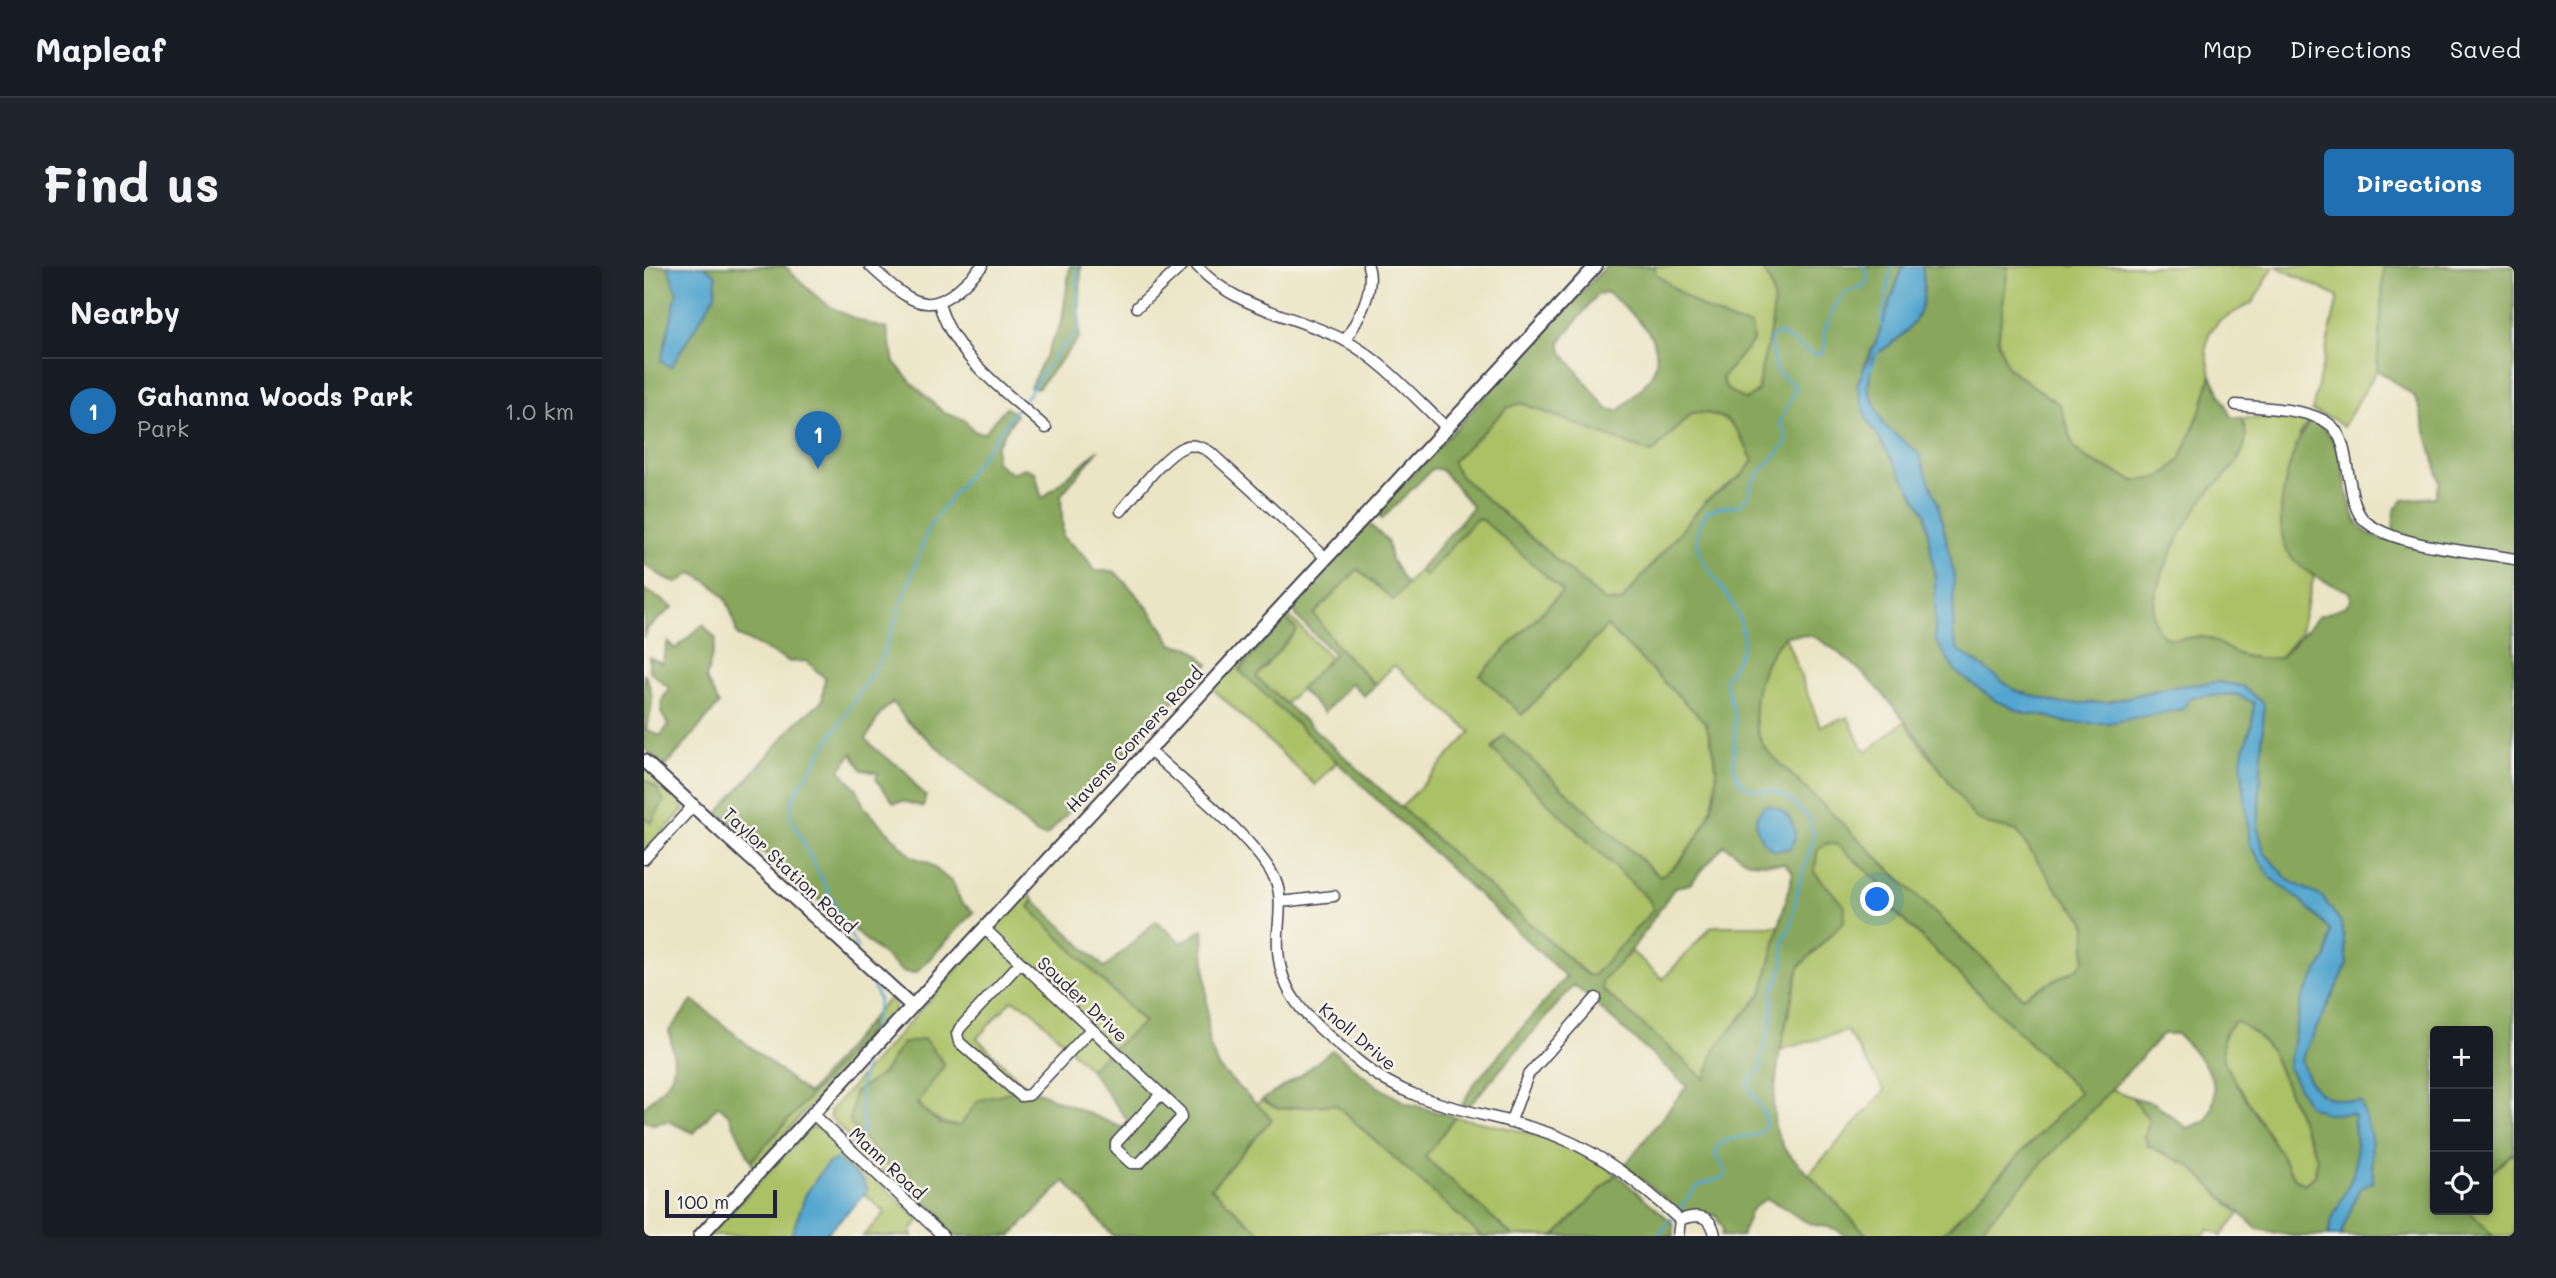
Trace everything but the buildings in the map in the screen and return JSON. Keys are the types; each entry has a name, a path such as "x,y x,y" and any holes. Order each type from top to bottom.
{"main road":[{"name":"Havens Corners Road","path":"700,1236 1596,266"},
{"name":"Taylor Station Road","path":"644,761 912,1006"}],"street":[{"path":"870,266 901,295 920,303 939,303 958,292 982,266"},
{"path":"1137,307 1182,266"},
{"path":"1197,266 1229,294 1345,341 1393,377 1446,426"},
{"path":"1345,341 1362,314 1371,274 1368,266"},
{"path":"939,303 943,316 963,351 1046,428"},
{"path":"2236,405 2310,414 2325,419 2336,430 2342,444 2356,508 2365,521 2397,538 2514,559"},
{"path":"1121,511 1174,453 1185,446 1198,446 1210,452 1325,557"},
{"name":"Knoll Drive","path":"1148,749 1258,852 1275,878 1280,902 1278,965 1290,996 1360,1063 1388,1083 1421,1099 1460,1112 1557,1136 1595,1153 1622,1170 1680,1220"},
{"path":"644,859 694,805"},
{"path":"1280,902 1334,896"},
{"name":"Souder Drive","path":"984,928 1091,1029 1161,1094 1180,1112 1181,1118 1140,1163 1131,1163 1116,1149 1116,1143 1161,1094"},
{"path":"1020,962 960,1028 957,1034 958,1042 1014,1093 1029,1095 1091,1029"},
{"path":"1510,1123 1528,1075 1596,998"},
{"name":"Mann Road","path":"812,1113 943,1236"},
{"path":"1678,1236 1680,1220 1692,1215 1704,1216 1712,1224 1715,1236"}],"green space":[{"path":"644,266 785,266 831,307 887,329 894,362 944,413 963,419 974,431 984,433 1006,407 1016,415 996,446 996,462 1011,473 1025,468 1035,472 1042,499 1099,449 1061,495 1063,537 1085,556 1095,571 1114,571 1146,605 1172,644 1191,648 1209,664 1046,836 1037,834 906,720 893,702 881,713 866,739 908,774 926,796 923,807 903,801 894,803 876,779 878,773 862,770 852,753 840,770 857,789 864,807 912,857 927,862 953,883 961,902 974,912 916,973 903,972 718,813 796,723 822,701 825,678 806,661 790,662 737,635 732,613 724,597 703,579 692,573 678,583 666,579 644,564"},
{"path":"1070,266 1081,266 1079,338 1038,388 1030,387 1062,322"},
{"path":"1606,266 1655,266 1655,273 1700,306 1724,318 1751,326 1753,341 1722,378 1727,390 1746,400 1758,391 1772,325 1773,292 1768,278 1758,266 1903,266 1876,342 1864,363 1866,417 1925,512 1935,577 1935,611 1955,671 1996,701 2026,714 2043,715 2068,723 2183,709 2190,697 2236,694 2254,703 2252,724 2241,759 2250,845 2271,878 2299,899 2331,931 2327,956 2302,998 2288,1067 2327,1114 2353,1113 2355,1167 2332,1220 2328,1236 2293,1236 2257,1229 2189,1165 2148,1146 2145,1137 2149,1120 2132,1097 2154,1103 2187,1128 2206,1121 2214,1095 2210,1073 2196,1054 2177,1034 2163,1034 1974,1236 1941,1236 2080,1092 1881,898 1879,882 1838,845 1827,843 1818,849 1814,872 1845,906 1844,921 1799,967 1780,1050 1773,1105 1775,1128 1785,1150 1868,1236 1845,1236 1832,1228 1814,1225 1765,1199 1751,1210 1742,1236 1721,1236 1723,1229 1716,1216 1698,1211 1683,1214 1625,1165 1687,1086 1574,985 1467,1108 1462,1105 1473,1085 1566,977 1239,670 1285,618 1297,630 1256,677 1587,975 1594,975 1653,910 1650,901 1492,749 1504,735 1659,876 1682,859 1707,820 1716,789 1715,757 1705,722 1607,626 1522,715 1480,675 1563,591 1483,520 1476,519 1425,576 1419,570 1473,507 1442,470 1433,468 1382,519 1376,514","holes":["1607,292 1627,308 1652,338 1656,350 1656,362 1649,379 1619,411 1607,409 1562,352 1560,342 1597,295","1521,403 1652,453 1692,413 1716,415 1732,424 1753,461 1742,475 1706,501 1621,602 1604,601 1460,476 1452,462 1507,408","1801,635 1816,638 1841,654 1884,695 1904,719 1974,817 1987,824 2017,831 2058,891 2084,919 2087,927 2084,960 2077,969 2022,997 1766,750 1759,737 1755,707 1761,675 1775,647 1785,636","1724,845 1748,862 1785,864 1793,872 1762,993 1715,1049 1705,1079 1603,990 1602,981 1631,951 1675,887 1690,884","2236,1021 2256,1034 2271,1051 2317,1157 2315,1176 2304,1184 2295,1178 2225,1064 2223,1046 2227,1030"]},
{"path":"1655,266 1758,266 1768,278 1773,292 1772,325 1758,391 1746,400 1727,390 1722,378 1753,341 1751,327 1723,318 1700,306 1655,273"},
{"path":"1922,266 2008,266 1998,341 2008,368 2060,405 2074,448 2087,459 2134,481 2160,478 2180,460 2202,407 2211,375 2231,417 2242,418 2246,439 2239,458 2203,499 2175,546 2158,588 2154,607 2155,623 2168,638 2204,637 2243,656 2280,658 2318,617 2345,606 2351,600 2350,592 2302,568 2290,555 2284,542 2281,506 2284,486 2296,448 2311,420 2326,430 2335,444 2352,511 2359,525 2373,536 2393,541 2394,510 2403,500 2435,497 2440,482 2414,396 2377,370 2384,266 2514,266 2514,1151 2493,1171 2493,1026 2430,1026 2430,1215 2473,1215 2493,1236 2340,1236 2359,1189 2373,1181 2371,1137 2361,1103 2337,1100 2322,1094 2311,1082 2301,1060 2347,965 2342,924 2322,897 2288,880 2264,852 2258,828 2264,704 2220,682 2170,687 2108,702 2062,704 2016,691 1958,650 1953,634 1946,537 1938,504 1919,454 1883,425 1868,388 1873,356 1898,339 1915,320 1920,310 1924,283"},
{"path":"2008,266 2274,266 2253,302 2219,321 2209,333 2206,350 2211,375 2202,407 2181,460 2160,478 2135,481 2087,459 2074,448 2060,405 2008,368 1998,341"},
{"path":"2276,266 2384,266 2377,370 2343,427 2333,419 2312,411 2338,297"},
{"path":"1521,403 1652,453 1692,413 1716,415 1732,424 1753,461 1742,475 1706,501 1621,602 1604,601 1460,476 1452,462 1507,408"},
{"path":"2242,418 2311,420 2300,433 2290,556 2314,577 2299,634 2280,658 2243,656 2204,637 2168,638 2155,623 2154,607 2158,588 2185,526 2203,499 2234,465 2243,449 2246,437"},
{"path":"1476,519 1483,520 1563,591 1481,675 1522,714 1607,626 1705,722 1711,740 1716,773 1712,805 1698,836 1678,862 1668,872 1659,876 1504,736 1493,749 1650,901 1654,910 1594,975 1588,975 1400,809 1471,732 1394,665 1375,685 1338,647 1314,614 1358,569 1393,599 1419,570 1425,576"},
{"path":"1368,523 1387,540 1391,560 1407,585 1393,600 1358,569 1314,614 1338,647 1375,685 1364,696 1351,683 1324,713 1300,689 1334,654 1297,617 1291,604"},
{"path":"644,589 673,607 648,628 644,638"},
{"path":"1281,614 1287,614 1331,658 1284,705 1255,677 1296,630 1239,670 1337,762 1315,785 1211,687"},
{"path":"703,625 716,639 706,679 719,704 666,766 644,748 644,673 652,701 646,729 660,736 669,725 661,713 663,698 670,689 649,670 649,657 662,663 668,641 675,649"},
{"path":"1785,636 1820,726 1848,717 1861,746 1868,751 1905,721 1922,748 1987,824 2017,831 2058,891 2084,919 2087,928 2084,960 2077,969 2022,997 1766,750 1759,737 1756,722 1757,691 1767,661"},
{"path":"644,765 674,791 683,810 644,853 644,817 651,823 657,788 644,779"},
{"path":"644,779 657,788 664,801 651,823 644,817"},
{"path":"1827,843 1838,845 1879,882 1881,898 2080,1092 1941,1236 1868,1236 1807,1176 1885,1091 1847,1031 1780,1050 1799,967 1844,921 1844,906 1814,872 1818,849"},
{"path":"1026,892 1034,900 1029,907 1144,1023 1089,1069 1030,1008 1012,1000 977,1038 1026,1087 978,1101 960,1126 944,1123 923,1108 912,1086 902,1044 883,1073 854,1093 850,1123 893,1171 907,1197 830,1117 830,1111"},
{"path":"1034,900 1105,968 1156,921 1182,943 1203,929 1209,1043 1218,1067 1272,1119 1211,1188 1264,1236 1113,1236 1065,1181 1011,1236 949,1236 907,1197 893,1171 850,1123 854,1093 883,1073 902,1044 924,1039 945,1064 917,1104 940,1124 960,1126 978,1101 1026,1087 1123,1128 1128,1121 1089,1069 1144,1022 1029,907"},
{"path":"1712,926 1782,926 1762,993 1715,1049 1705,1080 1603,990 1601,982 1631,951 1663,979"},
{"path":"892,995 895,1006 893,1014 754,1168 751,1161 869,1032 871,1019"},
{"path":"693,1000 808,1094 871,1019 869,1031 751,1161 729,1115 718,1105 694,1133 668,1121 653,1124 644,1121 644,1107 669,1081 672,1074 674,1057 669,1031"},
{"path":"2237,1021 2256,1034 2271,1051 2317,1157 2315,1176 2303,1184 2295,1178 2225,1064 2223,1040 2227,1030"},
{"path":"1332,1050 1377,1086 1406,1103 1455,1117 1425,1157 1513,1236 1481,1236 1335,1104 1278,1109 1262,1100 1300,1076"},
{"path":"2111,1089 2132,1097 2149,1120 2145,1137 2148,1146 2189,1165 2239,1214 2221,1236 2209,1229 2203,1236 1974,1236"},
{"path":"1262,1100 1279,1109 1335,1104 1481,1236 1264,1236 1211,1188 1272,1119 1256,1105"},
{"path":"1455,1117 1559,1143 1598,1161 1616,1174 1555,1236 1513,1236 1424,1157"},
{"path":"809,1129 823,1129 920,1220 911,1230 913,1236 863,1236 885,1213 865,1194 867,1189 806,1194 791,1236 707,1236"},
{"path":"2514,1151 2514,1236 2493,1236 2473,1215 2493,1215 2493,1171"},
{"path":"1616,1174 1673,1223 1674,1236 1555,1236"}],"water":[{"path":"668,266 704,266 716,275 715,295 671,367 661,362 677,293"},
{"path":"1903,266 1922,266 1924,283 1920,309 1908,329 1873,356 1868,388 1883,424 1919,454 1938,504 1954,574 1953,634 1958,650 2016,691 2062,704 2108,702 2170,687 2220,682 2242,686 2264,704 2258,828 2264,852 2288,880 2322,897 2342,924 2347,965 2301,1060 2311,1082 2322,1094 2361,1102 2371,1137 2373,1181 2359,1189 2340,1236 2328,1236 2332,1220 2355,1167 2353,1114 2327,1114 2308,1105 2288,1067 2302,998 2327,956 2331,931 2299,899 2271,878 2250,845 2241,759 2252,724 2254,703 2236,694 2191,697 2183,709 2109,723 2068,723 2043,715 2026,714 1996,701 1955,671 1935,639 1935,577 1925,512 1866,417 1857,384 1876,342"},
{"path":"1766,805 1780,810 1790,820 1795,834 1791,848 1774,851 1760,836 1757,817"},
{"path":"836,1159 863,1180 867,1189 865,1194 824,1236 791,1236 806,1194 826,1165"}],"waterway":[{"path":"1022,403 1058,351 1079,331 1077,266"},
{"path":"1676,1212 1698,1186 1724,1177 1727,1172 1715,1155 1722,1143 1733,1138 1759,1134 1766,1125 1765,1115 1747,1084 1762,1067 1761,1059 1772,1018 1773,991 1783,966 1784,938 1791,926 1798,887 1814,838 1810,819 1788,798 1773,791 1749,789 1740,782 1734,767 1735,718 1725,680 1739,656 1743,640 1740,621 1733,605 1704,561 1698,546 1699,530 1707,512 1719,507 1738,506 1748,497 1754,479 1786,444 1786,434 1780,422 1797,387 1776,371 1770,339 1779,333 1815,355 1823,352 1826,341 1824,332 1836,304 1845,293 1865,285 1869,277 1863,266"},
{"path":"1883,328 1881,323 1892,266"},
{"path":"1871,369 1878,352"},
{"path":"857,948 790,816 793,797 882,657 929,527 1017,408"},
{"path":"868,973 879,1000 870,1044"},
{"path":"851,1146 864,1132 860,1091 865,1064"},
{"path":"838,1162 846,1151"},
{"path":"1657,1236 1673,1218"}],"place":[{"name":"Gahanna Woods Park","path":"818,469"}]}
